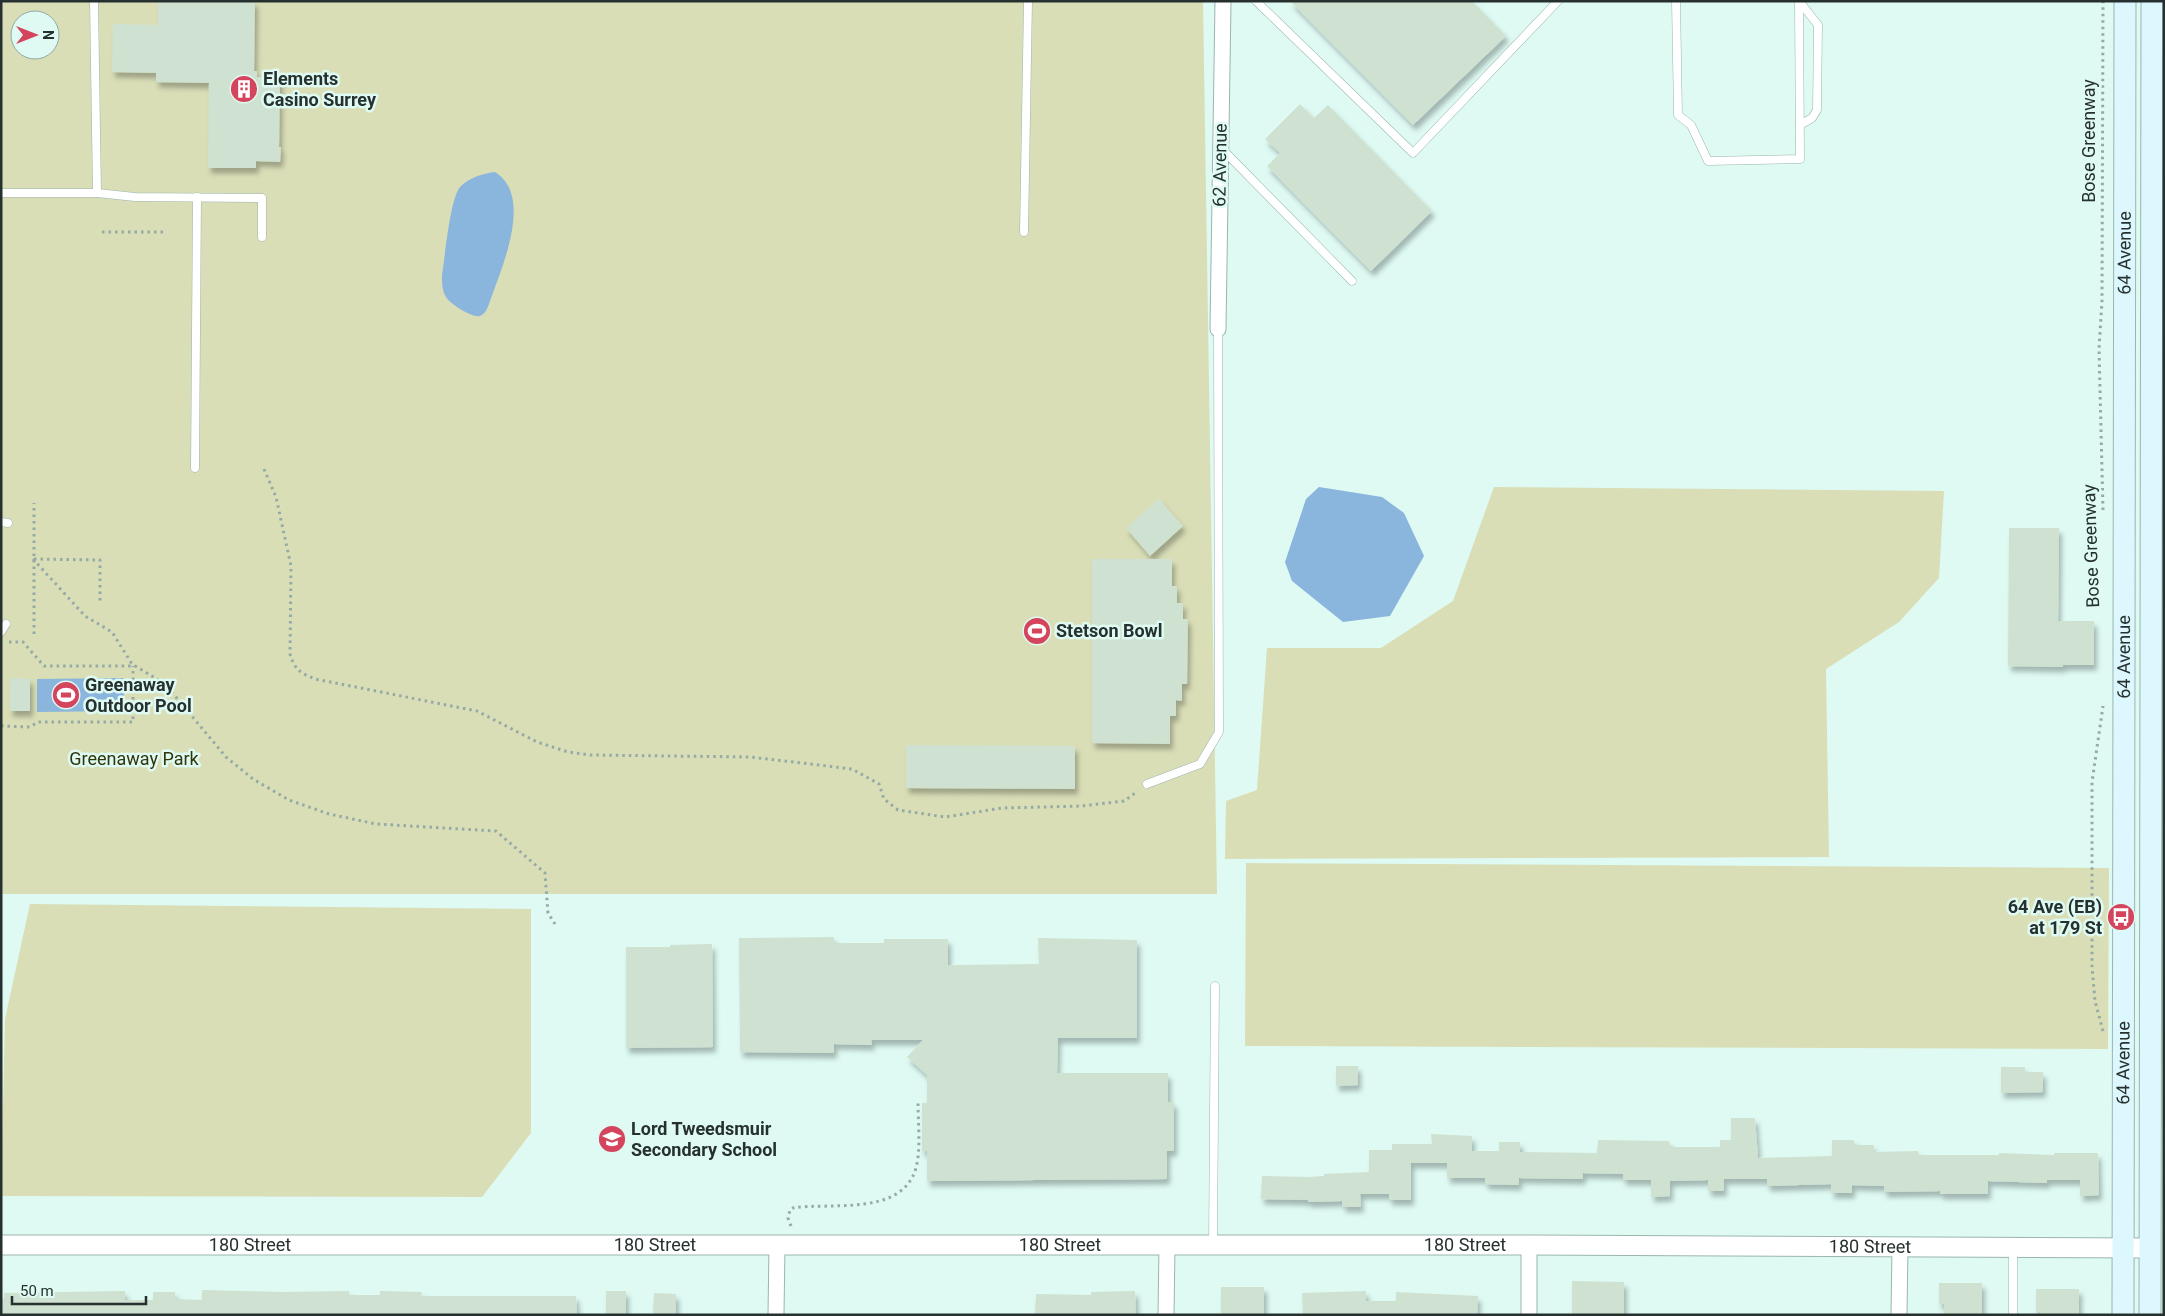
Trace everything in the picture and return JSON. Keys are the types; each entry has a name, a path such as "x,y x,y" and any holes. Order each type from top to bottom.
{"main road":[{"name":"64 Avenue","path":"2124,1315 2116,1050 2125,1"},
{"name":"64 Avenue","path":"2150,1315 2157,1247 2157,813 2152,1"}],"street":[{"name":"62 Avenue","path":"1218,329 1223,1"},
{"name":"180 Street","path":"1,1245 2157,1247"},
{"path":"1529,1245 1529,1315"},
{"path":"776,1246 776,1315"},
{"path":"1166,1315 1167,1246"},
{"path":"1899,1315 1900,1246"}],"lane":[{"path":"94,1 97,193"},
{"path":"1024,232 1028,1"},
{"path":"1256,1 1413,153 1558,1"},
{"path":"1676,1 1678,115 1691,124 1708,161 1800,159 1799,1"},
{"path":"1799,1 1818,25 1818,110 1812,118 1800,124"},
{"path":"1221,148 1352,281"},
{"path":"1,193 97,193 135,197 262,198 262,237"},
{"path":"195,468 197,198"},
{"path":"1147,784 1200,764 1220,732 1218,329"},
{"path":"1,632 6,628 6,624"},
{"path":"1213,1246 1215,986"},
{"path":"2013,1246 2013,1315"}],"path":[{"name":"Bose Greenway","path":"2103,1 2102,301 2099,349 2103,514"},
{"path":"102,232 163,232"},
{"path":"264,469 276,497 291,566 290,654 293,666 302,674 315,679 477,711 538,742 568,752 590,755 751,757 852,769 879,784 884,799 898,810 945,817 1002,808 1082,806 1124,800 1147,784"},
{"path":"34,503 34,634"},
{"path":"33,559 100,560 100,601"},
{"path":"33,559 85,616 112,632 134,666 165,684 226,757 253,779 289,800 328,814 376,824 496,831 545,873 548,913 555,924"},
{"path":"1,643 23,642 44,666 134,666"},
{"path":"1,726 30,727 38,722 133,722 134,666"},
{"path":"2104,700 2092,782 2092,967 2095,1001 2116,1050"},
{"path":"794,1228 789,1223 788,1218 790,1210 793,1208 868,1204 892,1196 906,1184 916,1168 918,1159 918,1103"}],"green space":[{"name":"Greenaway Park","path":"1,1 1203,1 1217,894 1,894"},
{"path":"1494,487 1944,491 1939,578 1899,622 1826,669 1829,857 1225,859 1226,801 1257,790 1267,648 1381,648 1453,601"},
{"path":"1246,863 2109,868 2108,1049 1245,1046"},
{"path":"30,904 531,909 531,1133 482,1197 1,1196 5,1019"}],"water":[{"path":"495,172 507,183 512,199 514,216 506,254 489,304 483,314 476,316 462,310 448,300 443,289 442,275 456,193 460,187 472,178"},
{"path":"1319,487 1382,497 1404,513 1424,556 1390,616 1343,622 1292,581 1285,562 1306,499"},
{"path":"124,678 124,711 37,712 37,679"}],"building":[{"name":"Elements Casino Surrey","path":"158,1 255,1 254,71 257,71 257,77 280,78 280,162 256,161 256,168 208,168 209,83 156,82 156,73 112,72 113,24 158,25"},
{"path":"1290,1 1472,1 1506,36 1413,125"},
{"path":"1300,104 1314,118 1328,105 1432,211 1371,271 1267,166 1280,153 1265,139"},
{"path":"1159,499 1183,526 1150,556 1126,528"},
{"path":"2009,528 2059,528 2058,621 2094,621 2094,665 2063,665 2063,667 2008,666"},
{"path":"1092,559 1172,559 1172,586 1177,586 1177,603 1183,603 1183,619 1188,619 1187,684 1182,684 1182,701 1176,700 1176,716 1170,716 1170,744 1092,743"},
{"path":"10,678 30,679 30,711 10,711"},
{"path":"906,745 1075,746 1075,789 906,788"},
{"path":"834,937 834,943 884,943 884,939 948,939 948,965 1039,964 1038,938 1137,940 1137,1038 1058,1038 1057,1073 1168,1073 1168,1102 1174,1102 1174,1151 1167,1151 1167,1179 927,1181 927,1151 922,1151 922,1103 927,1103 927,1075 907,1057 923,1040 871,1040 872,1045 834,1044 834,1053 740,1052 739,938"},
{"path":"712,944 713,1047 626,1048 626,947 670,947 670,945"},
{"path":"1336,1066 1358,1066 1358,1085 1336,1086"},
{"path":"2001,1067 2025,1067 2025,1072 2043,1072 2043,1092 2001,1093"},
{"path":"1731,1118 1755,1118 1758,1158 1832,1156 1832,1140 1854,1140 1854,1145 1874,1145 1874,1152 1918,1151 1919,1155 1999,1155 1999,1153 2054,1155 2054,1153 2098,1153 2099,1195 2080,1196 2080,1180 2047,1180 2047,1183 1988,1181 1988,1194 1940,1194 1940,1191 1884,1192 1884,1186 1852,1185 1852,1193 1831,1193 1831,1184 1767,1186 1767,1179 1724,1179 1724,1191 1708,1191 1708,1180 1670,1181 1670,1196 1651,1197 1651,1180 1623,1180 1623,1174 1583,1173 1583,1179 1519,1178 1519,1185 1485,1184 1485,1178 1447,1178 1447,1163 1411,1163 1411,1200 1389,1200 1389,1194 1360,1194 1361,1207 1343,1207 1342,1201 1308,1202 1308,1200 1261,1199 1262,1176 1308,1177 1324,1176 1324,1174 1369,1172 1369,1150 1392,1150 1392,1144 1432,1144 1431,1134 1472,1136 1472,1151 1499,1151 1499,1142 1520,1142 1520,1152 1597,1153 1598,1140 1669,1141 1670,1147 1720,1147 1720,1140 1731,1140"},
{"path":"1572,1281 1624,1282 1624,1315 1572,1315"},
{"path":"1939,1283 1982,1283 1982,1315 1944,1315 1944,1304 1939,1304"},
{"path":"1221,1287 1264,1287 1264,1315 1221,1315"},
{"path":"2036,1289 2079,1289 2079,1315 2040,1315 2040,1312 2036,1312"},
{"path":"202,1290 349,1291 349,1295 380,1295 380,1291 422,1292 421,1296 576,1296 577,1315 1,1315 1,1299 4,1299 4,1293 125,1291 125,1300 153,1300 153,1292 175,1292 175,1299 202,1300"},
{"path":"606,1291 626,1291 626,1315 606,1315"},
{"path":"1135,1291 1136,1315 1035,1315 1036,1294 1091,1295 1091,1292"},
{"path":"1366,1291 1366,1301 1396,1301 1396,1292 1478,1296 1477,1315 1303,1315 1302,1293"},
{"path":"654,1293 676,1294 676,1315 653,1315"}],"place":[{"name":"Elements Casino Surrey","path":"244,89"},
{"name":"Stetson Bowl","path":"1037,631"},
{"name":"Greenaway Outdoor Pool","path":"66,695"},
{"name":"64 Ave (EB) at 179 St","path":"2121,917"},
{"name":"Lord Tweedsmuir Secondary School","path":"612,1139"}]}
